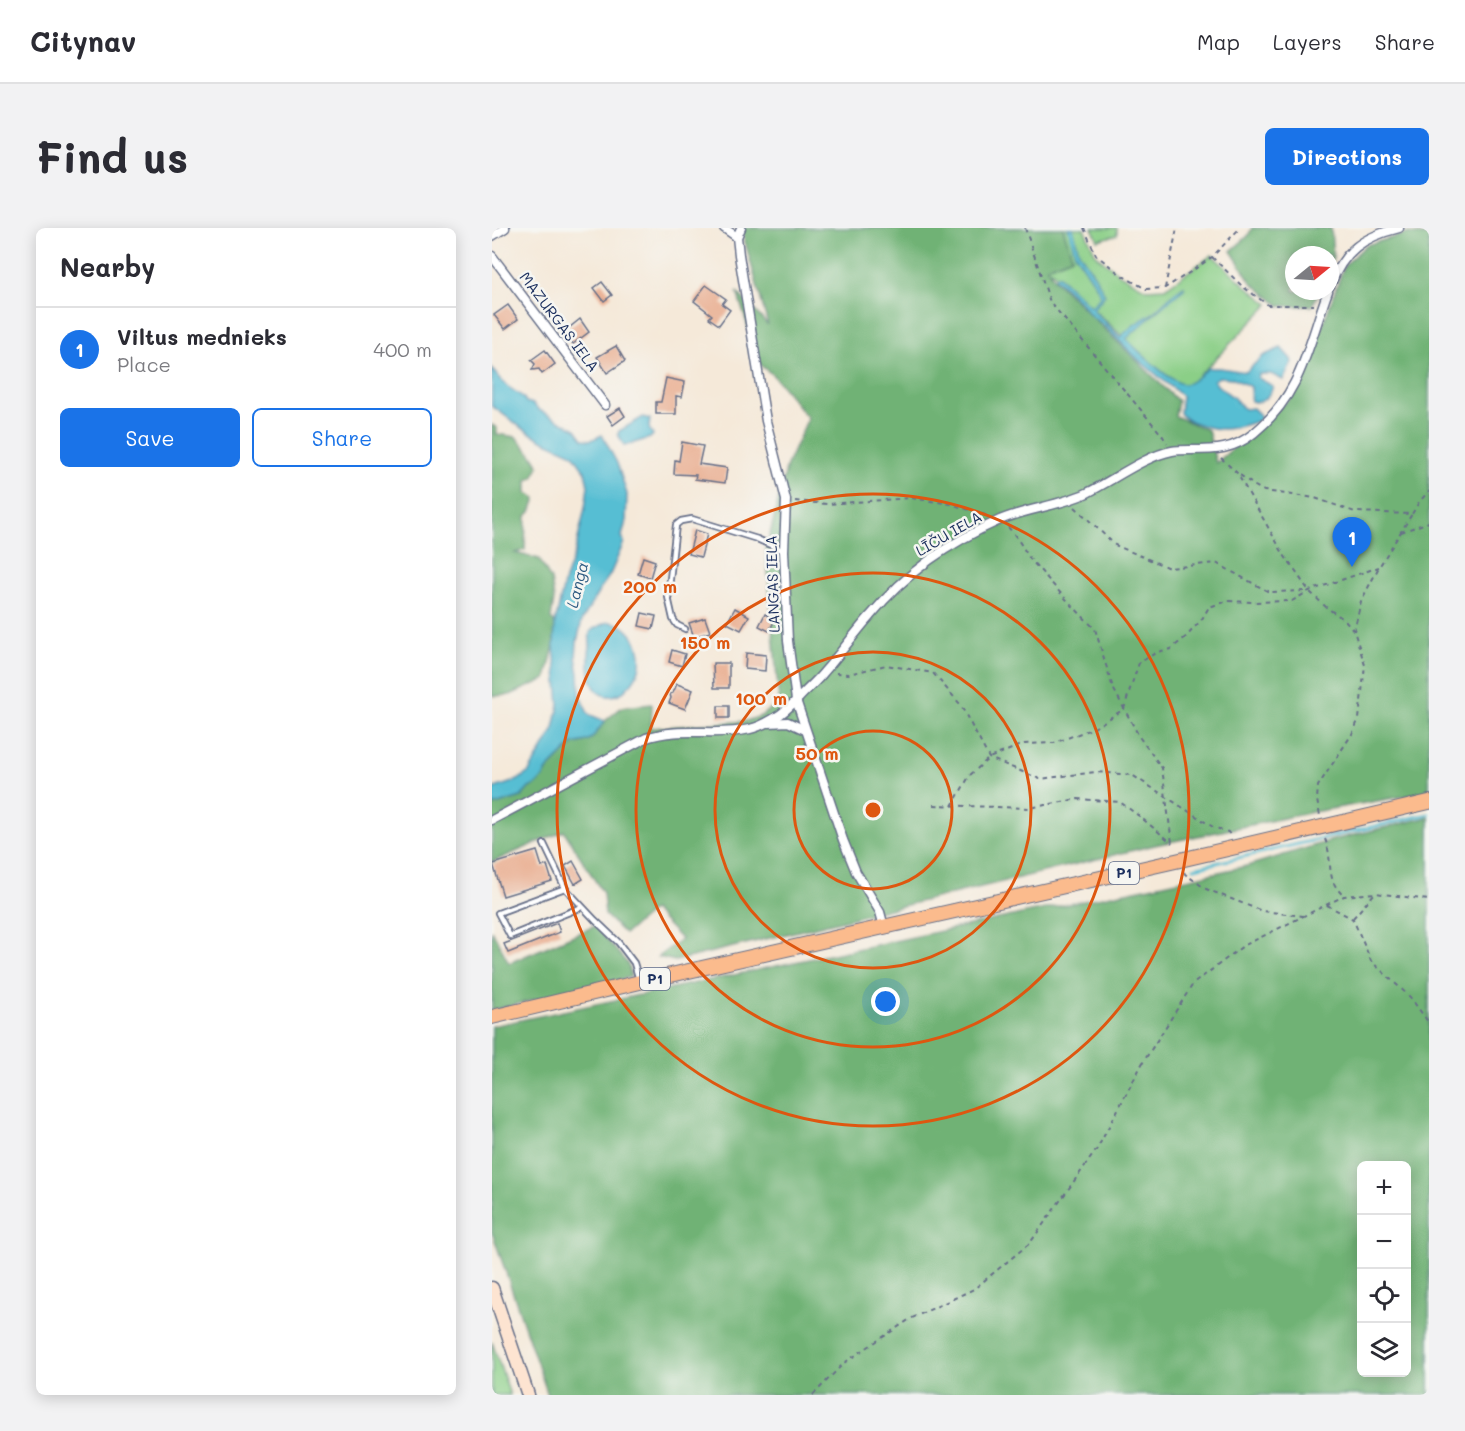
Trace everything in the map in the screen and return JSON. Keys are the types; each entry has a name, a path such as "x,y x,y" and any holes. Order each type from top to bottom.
{"main road":[{"name":"P1","path":"492,1017 1429,802"},
{"path":"492,1288 528,1395"}],"street":[{"path":"492,236 505,228"},
{"path":"724,228 737,237 741,228"},
{"path":"1339,268 1356,246 1371,237 1399,228"},
{"name":"LANGAS IELA","path":"737,237 766,421 786,500 784,551 789,641 796,700 843,840 856,872 879,912 884,927"},
{"name":"MAZURGAS IELA","path":"492,256 605,405"},
{"name":"LĪČU IELA","path":"492,820 646,738 673,732 751,729 781,714 824,672 892,590 921,565 950,545 1001,520 1086,494 1149,459 1172,451 1229,448 1252,434 1273,416 1297,381 1310,350 1325,300"},
{"path":"765,723 788,722 805,730"}],"lane":[{"path":"685,629 677,625 673,619 668,597 676,525 681,521 692,519 757,539 784,551"},
{"path":"544,844 565,888 618,942 634,963 640,982"},
{"path":"565,888 498,912 510,936 582,907"}],"path":[{"path":"1025,228 1050,302 1162,435 1172,451"},
{"path":"1084,228 1096,255 1121,275 1146,289 1165,288 1212,257 1240,228"},
{"path":"1165,288 1177,228"},
{"path":"1212,257 1242,286 1268,305 1323,305"},
{"path":"1213,450 1238,473 1264,491 1315,498 1355,512 1412,514"},
{"path":"1238,473 1284,555 1309,591 1354,630 1365,665 1359,719 1352,734 1318,786 1317,800 1321,827 1329,849 1330,876 1336,890 1344,896"},
{"path":"1354,630 1361,601 1379,567 1419,502 1429,491"},
{"path":"786,500 827,504 911,498 951,504 1001,520 1017,538 1030,559 1095,628 1113,688 1140,738 1162,768 1172,843 1120,802 1078,799 1029,808 934,805"},
{"path":"1068,501 1115,545 1169,568 1216,563 1269,592 1309,591"},
{"path":"1401,532 1429,522"},
{"path":"952,806 970,775 989,758 1024,744 1054,743 1094,728 1124,709 1139,663 1156,652 1171,649 1187,636 1209,607 1228,601 1292,601 1309,591 1379,567"},
{"path":"824,672 849,674 886,665 933,673 960,704 989,758 1040,779 1096,772 1132,775 1213,827 1228,832 1242,846"},
{"path":"1180,860 1185,874 1206,889 1262,911 1304,916"},
{"path":"1353,919 1375,893"},
{"path":"813,1395 844,1363 910,1320 974,1289 1030,1243 1097,1149 1142,1064 1193,984 1243,946 1344,896 1375,893 1429,900"},
{"path":"1327,905 1353,919 1371,961 1410,997 1429,1023"}],"green space":[{"path":"744,228 1063,228 1072,257 1047,267 1055,280 1178,401 1175,416 1208,430 1216,463 1293,396 1308,366 1332,300 1339,300 1339,280 1344,266 1366,245 1409,233 1429,236 1429,792 1313,812 1155,845 675,961 658,957 681,939 653,910 625,934 605,915 603,893 564,831 492,862 492,806 521,797 543,778 547,770 573,744 592,738 605,721 622,707 652,704 651,728 746,721 761,716 779,702 766,550 787,465 808,418 772,374 760,365 737,292 768,325 742,231"},
{"path":"1063,228 1084,228 1096,255 1121,275 1146,289 1165,288 1212,255 1269,304 1183,392 1047,267 1072,257"},
{"path":"1092,228 1117,228 1117,235 1098,240"},
{"path":"1252,228 1331,228 1332,246 1285,246 1285,300 1315,300 1312,306 1280,306 1251,282 1231,251 1248,236"},
{"path":"492,425 497,428 497,434 516,437 539,466 533,478 527,480 527,493 536,498 531,512 526,516 525,550 515,553 539,559 551,580 554,599 551,619 555,623 554,646 546,679 510,695 493,696 492,694"},
{"path":"1429,817 1429,1395 548,1395 492,1232 492,1026 1247,866 1333,840"},
{"path":"595,926 628,964 631,977 492,1010 492,930 509,963"},
{"path":"492,1342 510,1395 492,1395"}],"water":[{"path":"1068,228 1073,228 1079,252 1105,295 1093,309 1120,337 1135,324 1152,314 1184,286 1184,289 1126,339 1172,379 1185,384 1194,380 1208,368 1246,372 1263,356 1281,348 1292,363 1283,380 1271,374 1259,374 1258,378 1273,386 1262,401 1251,401 1251,387 1232,378 1219,377 1214,380 1244,409 1253,408 1261,418 1258,421 1234,428 1220,429 1189,421 1183,417 1180,413 1182,396 1091,316 1054,277 1058,275 1091,307 1101,296 1075,254"},
{"name":"Langa","path":"492,368 507,386 523,397 526,402 576,429 583,439 591,440 602,435 617,463 627,494 626,521 622,536 624,542 610,575 582,620 577,642 576,657 580,694 588,714 605,721 592,738 573,744 547,770 543,778 521,797 492,806 492,789 518,780 529,772 554,729 559,705 554,646 555,623 565,579 575,552 588,486 585,471 573,454 542,440 492,406"},
{"path":"643,417 650,419 649,428 653,435 624,446 618,434 619,431"},
{"path":"608,622 620,625 629,631 637,644 640,655 640,667 635,679 624,691 611,696 603,695 592,683 589,664 590,632"}],"building":[{"path":"602,282 612,295 604,301 594,288"},
{"path":"706,285 726,299 722,304 730,310 719,325 709,318 712,315 694,301"},
{"path":"508,305 518,319 505,329 494,315"},
{"path":"580,319 589,332 573,344 564,332"},
{"path":"616,346 625,361 607,373 597,357"},
{"path":"545,350 555,364 542,374 539,369 532,370 535,364 531,360"},
{"path":"666,378 685,382 682,397 676,396 676,414 656,414 656,402 661,402"},
{"path":"620,408 625,416 613,425 607,416"},
{"path":"682,442 703,446 699,464 727,468 725,483 695,479 696,475 674,474 675,460 679,461"},
{"path":"695,530 707,534 701,557 689,554"},
{"path":"643,557 655,561 650,578 638,574"},
{"path":"735,608 749,616 741,630 727,623"},
{"path":"642,613 656,616 653,629 639,626"},
{"path":"765,614 775,620 769,631 759,626"},
{"path":"705,618 710,632 694,637 689,623"},
{"path":"672,650 685,654 682,666 669,662"},
{"path":"746,653 766,655 765,671 745,669"},
{"path":"713,663 729,663 729,688 714,688"},
{"path":"677,684 693,690 685,709 669,703 670,694 673,693"},
{"path":"718,706 729,706 729,718 718,718"},
{"path":"537,851 542,867 547,865 552,881 503,896 493,864"},
{"path":"573,861 583,879 575,884 565,866"},
{"path":"557,923 560,932 508,953 504,944"}],"waterway":[{"path":"1194,868 1429,814"}],"place":[{"name":"Viltus mednieks","path":"1352,567"}]}
